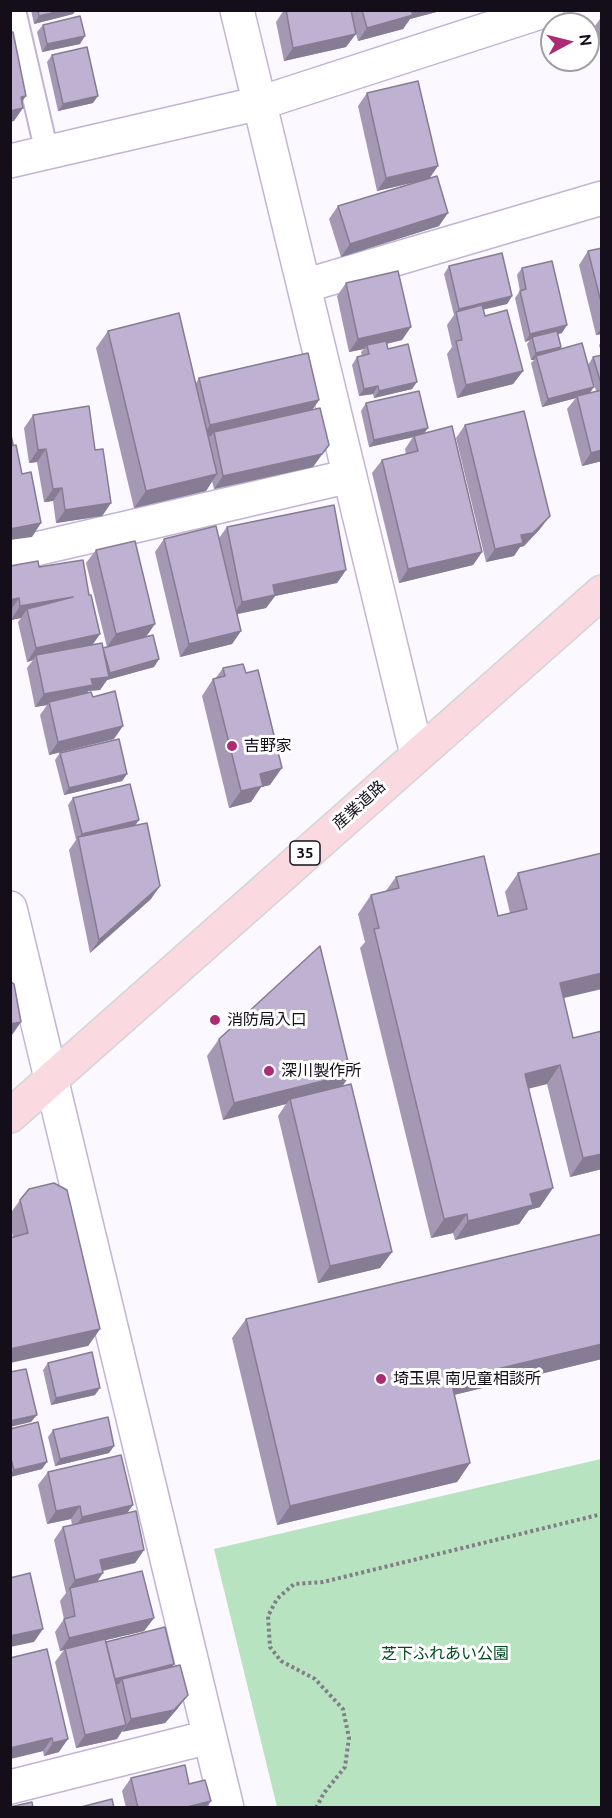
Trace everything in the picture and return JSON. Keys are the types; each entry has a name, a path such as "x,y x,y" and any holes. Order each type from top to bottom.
{"main road":[{"name":"産業道路","path":"10,1116 602,592"}],"street":[{"path":"237,10 417,754"},
{"path":"10,161 260,103 546,10"},
{"path":"304,286 602,198"},
{"path":"10,555 350,476"},
{"path":"10,908 16,955 51,1080 226,1808"},
{"path":"10,1787 209,1737"}],"lane":[{"path":"14,10 47,153"}],"path":[{"path":"316,1808 324,1793 345,1767 350,1738 343,1709 315,1679 281,1661 270,1647 268,1616 277,1599 294,1584 323,1582 602,1514"}],"green space":[{"name":"芝下ふれあい公園","path":"601,1459 601,1807 277,1807 214,1549"}],"building":[{"path":"38,10 64,10 39,16"},
{"path":"286,10 351,10 356,34 293,48"},
{"path":"362,10 411,10 413,15 367,28"},
{"path":"80,16 85,36 47,44 43,25"},
{"path":"10,32 13,32 26,96 21,97 23,108 10,111"},
{"path":"87,47 98,96 63,104 52,55"},
{"path":"418,81 438,166 386,178 367,93"},
{"path":"437,176 448,213 350,244 338,206"},
{"path":"602,248 602,306 588,251"},
{"path":"502,253 512,296 459,309 449,266"},
{"path":"552,261 567,325 530,334 520,291 526,289 522,268"},
{"path":"398,271 411,327 358,339 346,283"},
{"path":"482,305 485,316 507,310 523,371 466,385 456,341 462,340 456,312"},
{"path":"179,313 217,474 146,491 108,331"},
{"path":"557,331 561,347 536,353 532,337"},
{"path":"386,341 388,349 408,344 417,382 379,391 378,386 364,389 357,357 369,354 367,345"},
{"path":"582,343 594,387 548,399 536,356"},
{"path":"308,353 319,400 210,425 199,378"},
{"path":"602,355 602,387 593,357"},
{"path":"602,390 602,450 591,453 577,396"},
{"path":"419,391 428,428 374,440 366,403"},
{"path":"89,406 95,450 103,449 111,503 65,510 62,488 53,489 46,449 38,450 33,415"},
{"path":"320,408 329,445 322,454 223,476 214,432"},
{"path":"524,411 550,516 533,533 521,535 523,543 495,549 465,425"},
{"path":"452,426 482,552 408,569 382,460 418,451 414,436"},
{"path":"16,445 22,474 31,472 41,523 10,529 10,446"},
{"path":"334,505 346,570 273,585 275,595 242,602 227,527"},
{"path":"216,526 241,631 189,644 164,539"},
{"path":"135,541 155,624 116,634 96,550"},
{"path":"83,560 89,595 91,595 100,634 36,648 27,609 73,597 20,606 19,598 10,600 10,566 38,561 39,567"},
{"path":"153,635 159,659 110,673 103,648"},
{"path":"102,643 109,677 91,679 93,685 44,694 36,655"},
{"path":"243,664 246,673 258,670 282,768 260,774 263,786 241,791 213,679 225,676 223,668"},
{"path":"115,691 123,726 58,742 49,702 91,692 93,697"},
{"path":"119,739 127,774 69,788 60,753"},
{"path":"130,784 139,820 82,834 73,798"},
{"path":"147,823 160,886 99,940 78,837"},
{"path":"602,853 602,973 560,983 573,1038 602,1031 602,1154 583,1158 560,1065 525,1074 553,1188 530,1194 533,1205 468,1221 467,1214 444,1219 374,929 379,928 371,895 399,888 396,877 484,856 498,916 527,909 518,873"},
{"path":"320,946 351,1074 234,1103 219,1039"},
{"path":"10,981 14,984 21,1022 10,1024"},
{"path":"351,1084 392,1252 330,1266 290,1099"},
{"path":"54,1183 67,1190 100,1329 10,1349 10,1238 28,1233 20,1200 29,1189"},
{"name":"埼玉県 南児童相談所","path":"602,1234 602,1344 451,1380 470,1463 290,1506 246,1319"},
{"path":"92,1352 100,1388 56,1398 48,1363"},
{"path":"26,1369 37,1415 10,1421 10,1372"},
{"path":"108,1417 114,1446 60,1459 53,1430"},
{"path":"38,1422 47,1462 14,1470 10,1455 10,1429"},
{"path":"121,1455 133,1505 82,1517 80,1506 56,1511 48,1472"},
{"path":"136,1511 144,1550 100,1560 103,1573 75,1580 63,1527"},
{"path":"142,1571 154,1618 69,1638 64,1619 75,1616 70,1588"},
{"path":"30,1573 43,1629 10,1636 10,1578"},
{"path":"165,1627 174,1664 115,1679 106,1642"},
{"path":"105,1639 126,1725 85,1735 65,1649"},
{"path":"47,1649 68,1739 53,1743 52,1738 10,1748 10,1658"},
{"path":"180,1665 188,1695 174,1710 131,1719 122,1679"},
{"path":"185,1765 189,1784 205,1780 211,1801 183,1808 138,1808 131,1778"},
{"path":"112,1799 114,1808 77,1808"},
{"path":"32,1802 33,1808 10,1808 10,1807"}],"place":[{"name":"吉野家","path":"232,746"},
{"name":"消防局入口","path":"215,1020"},
{"name":"深川製作所","path":"269,1071"},
{"name":"埼玉県 南児童相談所","path":"381,1379"}]}
